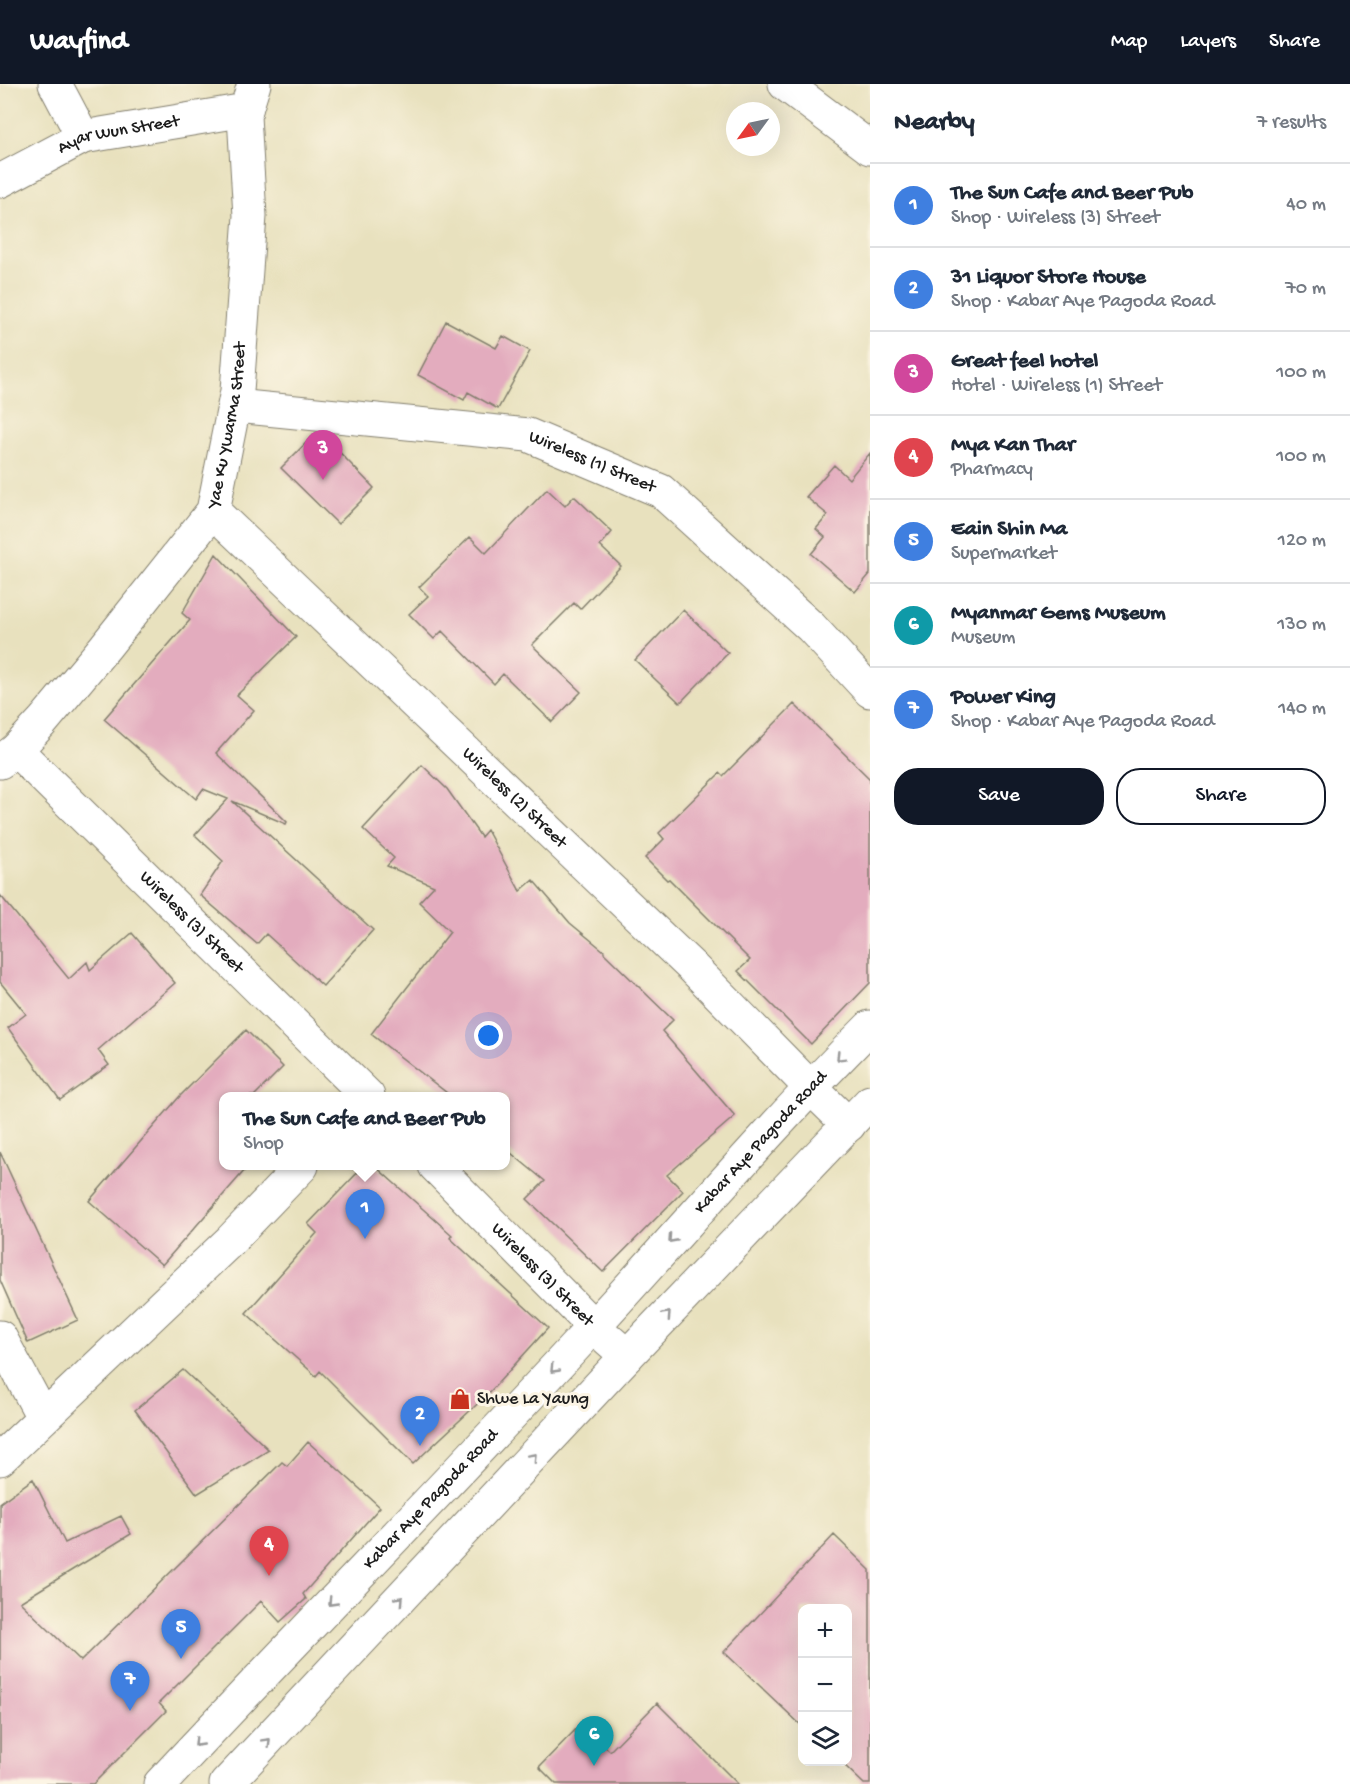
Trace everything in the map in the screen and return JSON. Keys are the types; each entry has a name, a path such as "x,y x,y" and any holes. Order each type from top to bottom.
{"street":[{"path":"55,84 83,136"},
{"path":"784,84 870,148"},
{"name":"Ayar Wun Street","path":"0,181 83,136 250,97"},
{"name":"Yae Ku YwarMa Street","path":"8,756 43,722 213,511 235,406 250,216 244,116 250,97"},
{"name":"Wireless (1) Street","path":"235,406 528,435 661,491 811,627 870,691"},
{"name":"Wireless (2) Street","path":"213,511 692,967 810,1088 860,1113"},
{"name":"Wireless (3) Street","path":"8,756 363,1092"},
{"name":"Kabar Aye Pagoda Road","path":"160,1784 594,1327 736,1167 870,1027"},
{"path":"226,1784 627,1356 860,1113"},
{"path":"736,1167 774,1201"},
{"path":"0,1459 230,1241 298,1170"},
{"name":"Wireless (3) Street","path":"439,1170 594,1327 627,1356"},
{"path":"0,1337 43,1417"}],"building":[{"path":"446,321 496,348 503,336 530,351 498,409 468,392 464,400 418,375"},
{"path":"316,433 321,433 374,488 338,524 281,468"},
{"path":"870,453 870,574 855,592 811,554 825,537 816,529 828,515 806,497 834,465 849,479"},
{"path":"547,489 565,506 574,496 612,532 600,546 621,566 580,609 574,603 532,645 581,692 552,722 503,674 494,684 442,631 434,639 409,614 428,596 419,587 470,537 486,553"},
{"path":"216,554 296,637 237,695 254,710 216,753 287,822 286,824 232,801 373,930 323,986 266,934 257,944 200,895 223,861 195,835 228,799 203,789 196,799 104,719 190,620 182,613"},
{"path":"683,610 728,653 680,703 635,660"},
{"path":"794,704 870,779 870,983 811,1044 738,971 750,960 645,858 664,839 659,833 720,773 723,776"},
{"path":"422,765 447,789 481,837 487,830 520,891 533,880 570,923 604,951 673,1020 662,1031 735,1116 667,1175 683,1191 603,1272 527,1199 545,1181 510,1152 510,1092 446,1092 371,1034 450,932 419,902 434,886 387,866 394,858 363,829"},
{"path":"0,895 69,979 87,962 90,970 132,933 175,983 98,1050 109,1065 60,1100 8,1028 26,1014 0,982"},
{"path":"246,1030 283,1067 258,1092 219,1092 219,1170 245,1170 162,1265 89,1201 180,1096"},
{"path":"0,1152 78,1320 28,1343 0,1280"},
{"path":"360,1170 379,1170 452,1235 450,1238 548,1328 488,1394 413,1464 320,1371 316,1376 246,1313 317,1233 308,1224"},
{"path":"183,1370 269,1450 197,1494 135,1410"},
{"path":"308,1442 380,1507 303,1594 306,1599 280,1622 261,1601 159,1703 166,1711 93,1784 0,1784 0,1503 33,1479 65,1543 121,1516 131,1534 20,1602 81,1661 282,1462 287,1466"},
{"path":"834,1535 870,1570 870,1784 864,1784 845,1766 852,1766 852,1604 798,1604 798,1722 724,1652"},
{"path":"657,1703 738,1784 556,1784 539,1767 581,1724 610,1751"}],"place":[{"name":"Great feel hotel","path":"323,480"},
{"name":"The Sun Cafe and Beer Pub","path":"365,1239"},
{"name":"Shwe La Yaung","path":"460,1399"},
{"name":"31 Liquor Store House","path":"420,1446"},
{"name":"Mya Kan Thar","path":"269,1576"},
{"name":"Eain Shin Ma","path":"181,1659"},
{"name":"Power King","path":"130,1711"},
{"name":"Myanmar Gems Museum","path":"594,1766"}]}
